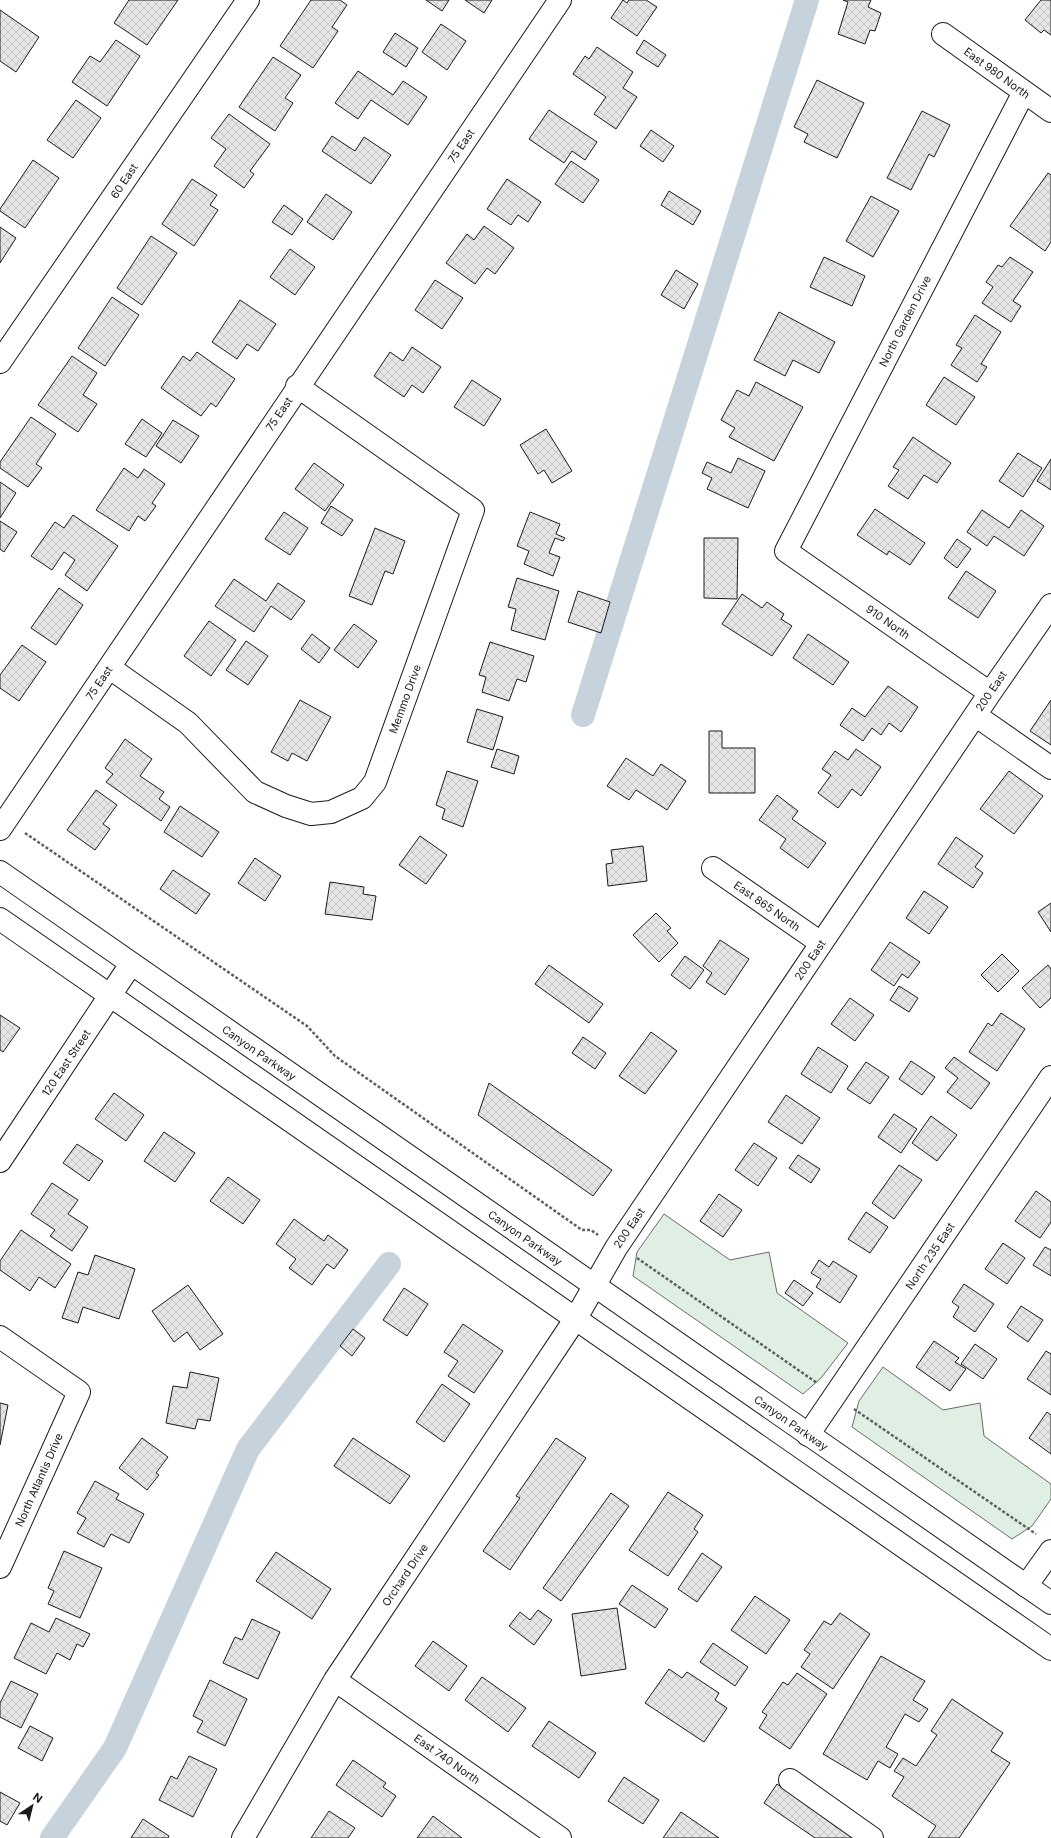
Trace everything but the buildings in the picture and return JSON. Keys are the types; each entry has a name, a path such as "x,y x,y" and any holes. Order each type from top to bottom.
{"main road":[{"name":"60 East","path":"0,362 248,0"},
{"name":"75 East","path":"0,829 110,668 297,386 560,0"},
{"name":"East 980 North","path":"943,34 1051,111"},
{"name":"North Garden Drive","path":"786,551 1024,92"},
{"name":"Memmo Drive","path":"110,668 188,723 255,792 286,806 312,814 331,812 362,798 375,782 473,510 297,386"},
{"name":"910 North","path":"786,551 990,693"},
{"name":"200 East","path":"576,1318 616,1248 975,715 1051,605"},
{"path":"975,715 1051,768"},
{"name":"East 865 North","path":"713,868 821,943"},
{"name":"Canyon Parkway","path":"0,872 1051,1603"},
{"path":"0,919 1051,1649"},
{"name":"120 East Street","path":"0,1160 131,964"},
{"name":"North 235 East","path":"808,1434 1051,1077"},
{"name":"Orchard Drive","path":"243,1838 335,1680 576,1318"},
{"name":"North Atlantis Drive","path":"0,1337 79,1392 0,1567"},
{"path":"1026,1586 1051,1551"},
{"name":"East 740 North","path":"335,1680 560,1838"},
{"path":"790,1780 872,1838"}],"path":[{"path":"26,834 307,1026 335,1056 582,1230 591,1230"},
{"path":"633,1255 821,1386"},
{"path":"851,1407 1032,1530"}],"green space":[{"path":"664,1214 730,1260 769,1252 777,1293 848,1343 821,1378 803,1394 633,1276 637,1252"},
{"path":"883,1367 943,1410 980,1403 984,1436 1051,1484 1051,1499 1032,1526 1012,1539 852,1427 859,1401"}],"waterway":[{"path":"583,715 807,0"},
{"path":"52,1838 115,1748 248,1449 389,1264"}]}
